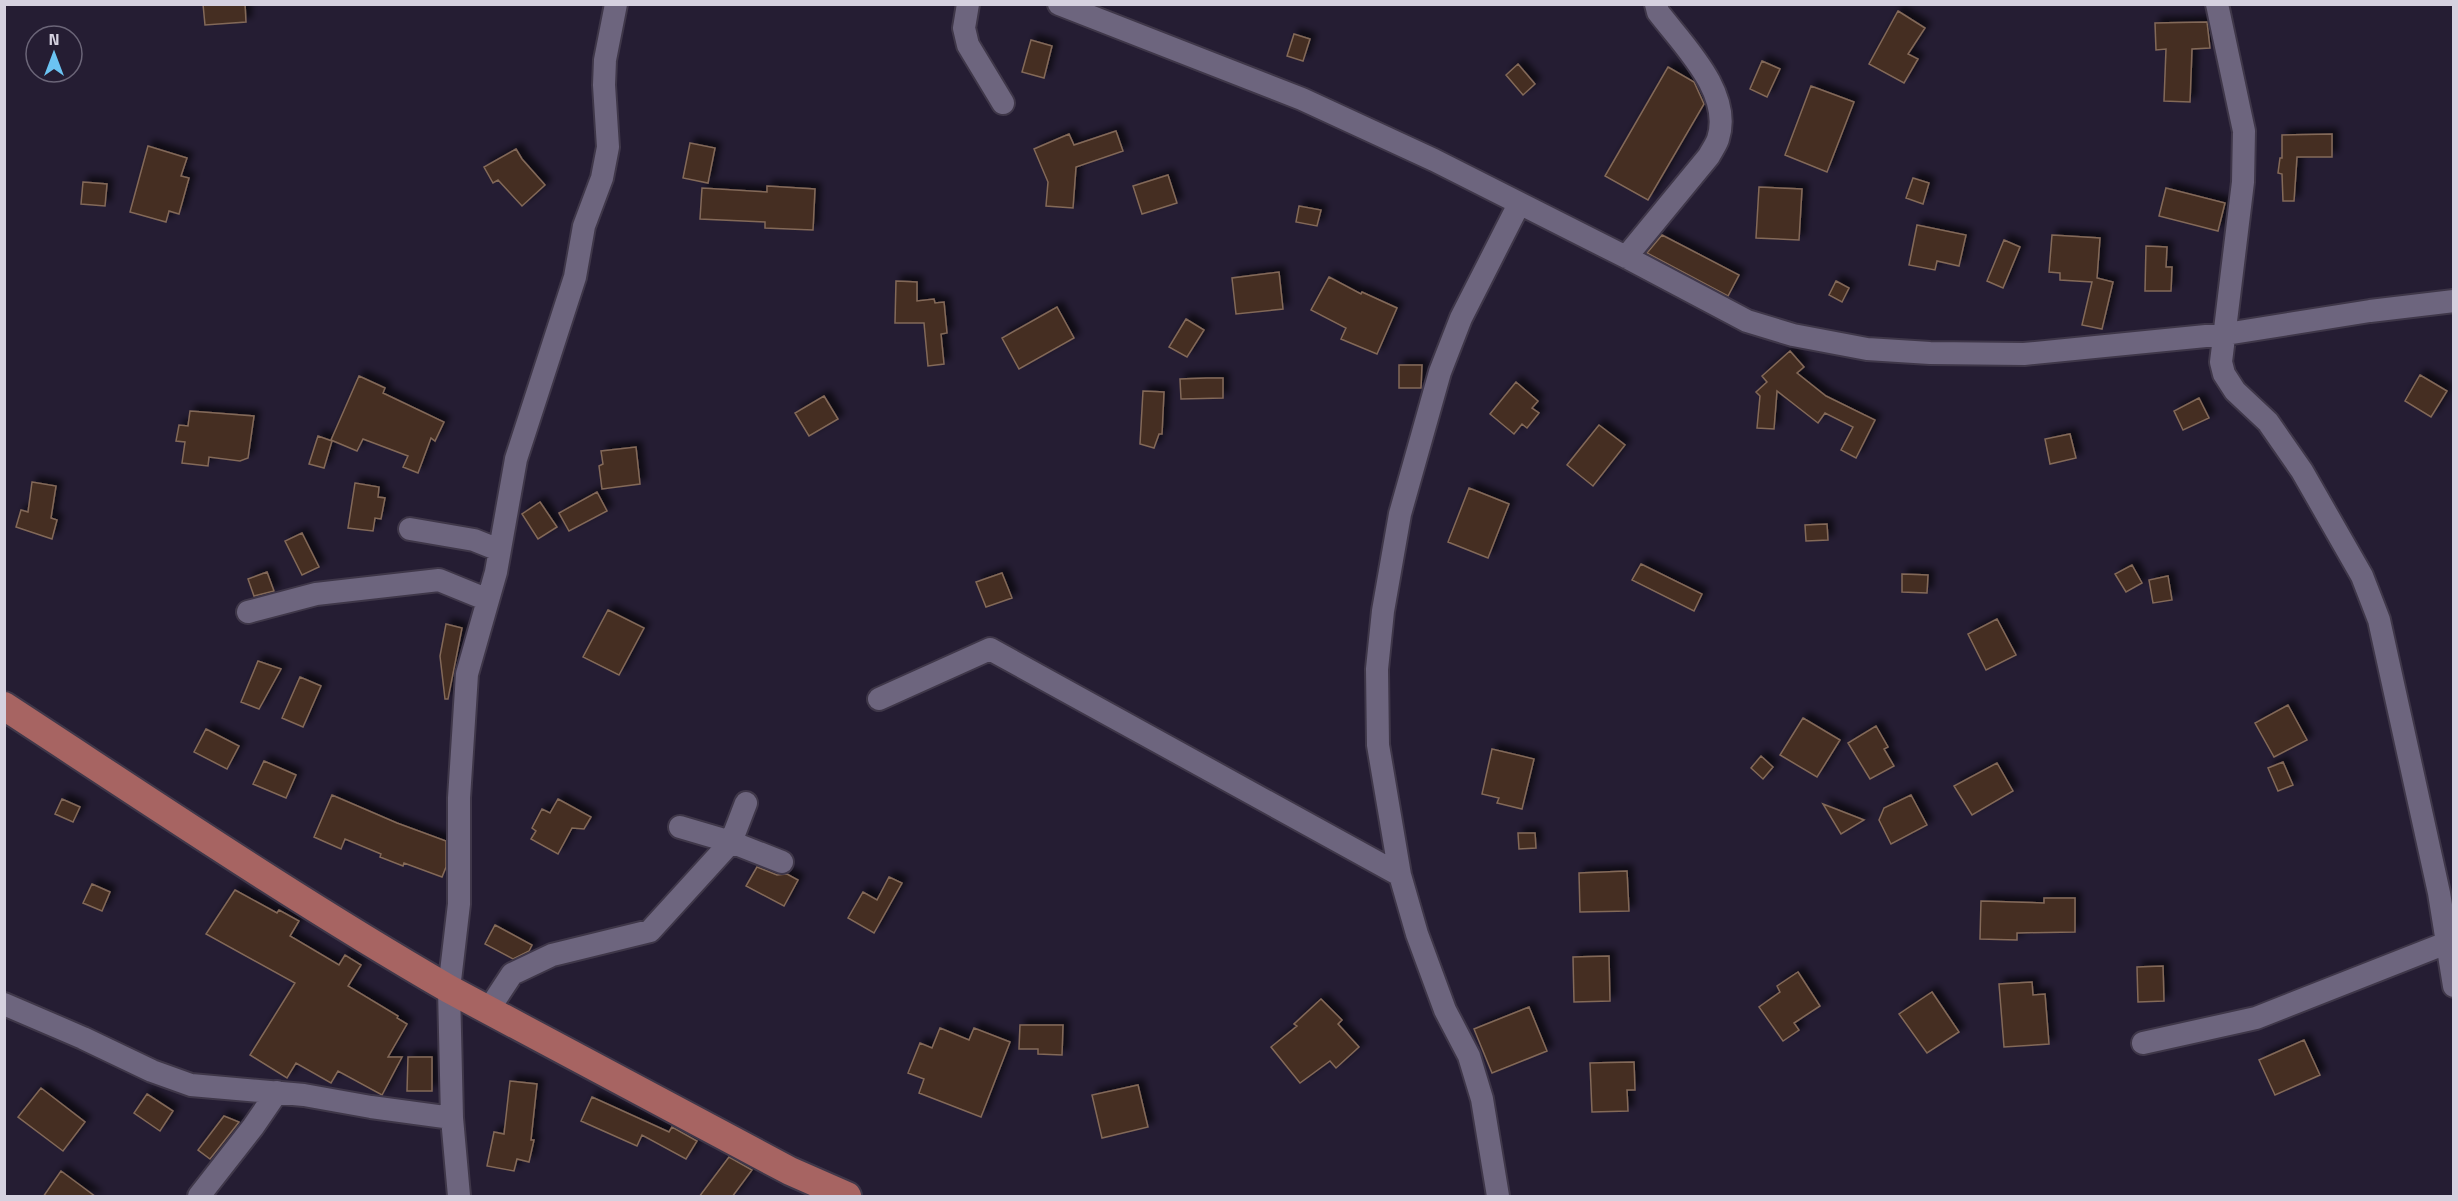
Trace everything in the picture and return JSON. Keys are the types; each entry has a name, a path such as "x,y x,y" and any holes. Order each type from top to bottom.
{"main road":[{"path":"4,706 397,959 790,1171 847,1197"}],"street":[{"path":"459,1197 452,1118 449,989 459,904 459,798 467,674 488,600 516,459 575,277 584,226 602,178 608,147 604,85 605,60 616,4"},
{"path":"968,4 964,28 968,45 1004,103"},
{"path":"1059,4 1302,99 1434,160 1747,321 1793,335 1867,349 1930,353 2024,354 2226,334 2370,311 2454,301"},
{"path":"1626,257 1709,156 1718,139 1720,121 1718,101 1711,83 1658,12 1656,4"},
{"path":"2217,4 2244,131 2243,182 2226,334 2221,349 2224,374 2235,391 2268,422 2291,454 2362,576 2379,620 2450,941 2454,986"},
{"path":"1498,1197 1482,1099 1469,1056 1445,1010 1417,934 1401,875 1378,745 1377,669 1383,610 1401,514 1440,372 1461,318 1519,204"},
{"path":"410,529 474,540 499,550"},
{"path":"248,612 316,594 439,580 488,600"},
{"path":"879,699 990,649 1401,875"},
{"path":"489,1009 512,974 552,955 650,932 731,842 746,803"},
{"path":"680,827 731,842 782,862"},
{"path":"2143,1043 2256,1018 2450,941"},
{"path":"4,1004 174,1080 213,1088 276,1092 452,1118"},
{"path":"199,1197 253,1127 276,1092"}],"building":[{"path":"203,4 245,4 246,22 205,25"},
{"path":"1898,11 1925,28 1908,54 1918,59 1904,83 1869,64"},
{"path":"2207,22 2210,48 2192,49 2190,102 2164,101 2166,49 2156,50 2155,23"},
{"path":"1294,34 1310,39 1303,61 1287,56"},
{"path":"1031,40 1052,46 1044,78 1022,72"},
{"path":"1762,61 1780,69 1767,97 1750,89"},
{"path":"1518,64 1535,84 1523,95 1506,75"},
{"path":"1668,67 1694,82 1704,104 1648,200 1605,176"},
{"path":"1811,86 1854,102 1827,172 1785,155"},
{"path":"1116,131 1123,151 1076,167 1073,208 1046,206 1048,182 1034,149 1069,134 1074,145"},
{"path":"2332,134 2332,157 2297,157 2294,201 2283,201 2282,174 2278,173 2280,158 2282,158 2282,135"},
{"path":"690,143 715,148 708,183 683,178"},
{"path":"148,146 187,158 181,176 189,178 179,214 169,211 166,222 130,212"},
{"path":"516,149 545,185 522,206 498,180 493,183 484,167"},
{"path":"1168,175 1177,203 1142,214 1133,186"},
{"path":"1913,178 1929,183 1923,204 1906,198"},
{"path":"83,182 107,184 105,206 81,204"},
{"path":"767,186 815,189 813,230 765,228 765,222 700,219 702,188 767,192"},
{"path":"1759,187 1802,189 1799,240 1756,238"},
{"path":"2166,188 2225,203 2218,231 2159,216"},
{"path":"1299,206 1321,210 1317,226 1296,222"},
{"path":"1917,225 1966,235 1959,266 1937,261 1935,270 1909,265"},
{"path":"1662,235 1739,275 1728,296 1647,253"},
{"path":"2052,235 2100,238 2097,278 2113,282 2102,329 2082,325 2092,282 2060,280 2060,273 2049,272"},
{"path":"2004,240 2020,247 2003,288 1987,281"},
{"path":"2146,246 2167,247 2166,267 2172,267 2171,291 2145,291"},
{"path":"1279,272 1283,309 1236,314 1232,278"},
{"path":"1329,277 1361,294 1362,292 1397,308 1377,354 1341,339 1346,328 1311,310"},
{"path":"896,281 917,282 917,301 934,299 935,303 944,302 947,333 941,334 944,364 928,366 924,323 895,323"},
{"path":"1836,281 1849,288 1842,302 1829,295"},
{"path":"1057,307 1074,338 1019,369 1002,338"},
{"path":"1186,319 1204,330 1187,357 1169,347"},
{"path":"1790,351 1804,367 1797,373 1826,396 1875,420 1856,458 1841,450 1853,427 1825,413 1818,423 1777,391 1774,429 1757,428 1760,396 1756,392 1767,382 1762,376"},
{"path":"1399,365 1422,365 1421,388 1399,388"},
{"path":"2420,375 2447,391 2431,417 2405,401"},
{"path":"359,376 385,388 383,393 444,422 435,441 431,438 418,473 403,467 408,456 363,439 357,451 331,440"},
{"path":"1223,378 1223,398 1181,399 1180,379"},
{"path":"1516,382 1538,401 1532,408 1539,413 1527,428 1522,424 1514,434 1490,414"},
{"path":"1143,391 1164,392 1162,434 1159,434 1154,448 1140,444"},
{"path":"824,396 838,419 809,436 795,413"},
{"path":"2199,398 2209,418 2183,430 2174,411"},
{"path":"190,411 254,416 248,458 240,461 209,457 208,466 182,463 185,442 176,441 179,425 188,426"},
{"path":"1599,425 1625,445 1593,486 1567,465"},
{"path":"2070,434 2076,458 2050,464 2045,439"},
{"path":"318,436 332,441 324,468 309,464"},
{"path":"636,447 640,484 602,489 599,466 603,464 601,451"},
{"path":"32,482 56,486 51,518 57,520 52,539 16,527 21,510 28,512"},
{"path":"355,483 379,487 378,497 385,498 381,519 375,518 373,531 348,528"},
{"path":"1469,488 1509,504 1488,558 1448,542"},
{"path":"597,492 607,511 569,531 559,513"},
{"path":"540,502 557,527 538,539 522,514"},
{"path":"1827,524 1828,540 1806,541 1805,525"},
{"path":"302,533 319,567 302,575 285,541"},
{"path":"1641,564 1702,594 1694,611 1632,580"},
{"path":"2132,565 2142,583 2126,592 2115,574"},
{"path":"267,572 274,591 254,596 248,579"},
{"path":"1002,573 1012,598 986,607 976,582"},
{"path":"1902,574 1928,575 1927,593 1902,592"},
{"path":"2168,576 2172,600 2153,603 2149,580"},
{"path":"608,610 644,628 619,675 583,657"},
{"path":"1997,619 2016,655 1986,670 1968,634"},
{"path":"446,624 462,628 448,699 445,699 440,656"},
{"path":"258,661 281,669 259,709 241,702"},
{"path":"300,677 321,686 303,727 282,718"},
{"path":"2288,705 2307,740 2274,757 2255,723"},
{"path":"1803,718 1840,740 1817,777 1780,755"},
{"path":"1876,726 1888,747 1884,749 1894,766 1870,779 1848,743"},
{"path":"206,729 239,746 227,769 194,752"},
{"path":"1492,749 1534,759 1522,809 1497,803 1499,798 1482,794"},
{"path":"1761,756 1773,767 1763,779 1751,768"},
{"path":"264,761 296,775 286,798 253,784"},
{"path":"2283,762 2293,785 2278,791 2268,768"},
{"path":"1997,763 2013,791 1972,815 1954,786"},
{"path":"332,795 446,841 446,867 442,877 380,857 381,854 345,839 341,849 314,837"},
{"path":"1911,795 1927,825 1891,844 1879,820 1884,808"},
{"path":"62,799 80,807 73,822 55,814"},
{"path":"558,799 591,817 584,829 572,828 558,854 531,839 536,831 532,828 542,809 550,813"},
{"path":"1823,804 1864,820 1841,834"},
{"path":"1518,833 1535,833 1536,848 1519,849"},
{"path":"757,867 777,875 787,874 798,880 784,906 746,886"},
{"path":"1627,871 1629,911 1580,912 1579,873"},
{"path":"889,877 902,883 874,933 848,918 863,892 877,900"},
{"path":"92,884 110,892 102,911 83,903"},
{"path":"235,890 277,913 279,910 299,921 290,936 339,965 345,955 361,965 348,986 398,1016 397,1018 407,1024 388,1057 402,1057 382,1095 338,1071 331,1083 296,1063 287,1078 250,1055 295,983 206,934"},
{"path":"2044,898 2075,898 2075,932 2017,933 2017,940 1980,939 1981,901 2044,903"},
{"path":"495,925 532,945 529,951 513,959 485,944"},
{"path":"1609,956 1610,1001 1574,1002 1573,957"},
{"path":"2163,966 2164,1001 2138,1002 2137,967"},
{"path":"1798,972 1820,1006 1794,1023 1799,1030 1783,1041 1759,1007 1780,992 1777,986"},
{"path":"2032,982 2033,995 2045,994 2049,1044 2004,1047 1999,984"},
{"path":"1932,992 1959,1032 1927,1053 1899,1014"},
{"path":"1321,999 1342,1020 1338,1024 1359,1047 1336,1068 1330,1061 1300,1083 1271,1047 1297,1026 1294,1024"},
{"path":"1529,1007 1547,1051 1492,1073 1474,1029"},
{"path":"1020,1025 1063,1025 1062,1055 1038,1054 1038,1049 1019,1049"},
{"path":"940,1028 969,1040 974,1028 1010,1042 981,1117 919,1093 924,1079 908,1073 920,1043 932,1048"},
{"path":"2304,1040 2320,1075 2275,1095 2259,1060"},
{"path":"408,1057 432,1057 432,1091 407,1091"},
{"path":"1634,1062 1635,1090 1627,1090 1628,1111 1592,1112 1590,1063"},
{"path":"510,1081 537,1084 531,1140 534,1140 529,1162 517,1159 514,1171 487,1166 494,1132 504,1134"},
{"path":"1138,1085 1148,1127 1102,1138 1092,1095"},
{"path":"41,1088 85,1122 63,1151 18,1117"},
{"path":"147,1094 173,1111 160,1131 134,1113"},
{"path":"592,1097 669,1132 672,1127 697,1141 686,1159 642,1135 637,1146 581,1121"},
{"path":"224,1116 239,1122 210,1159 198,1150"},
{"path":"729,1157 752,1170 732,1197 699,1197"},
{"path":"61,1171 96,1197 43,1197"}]}
